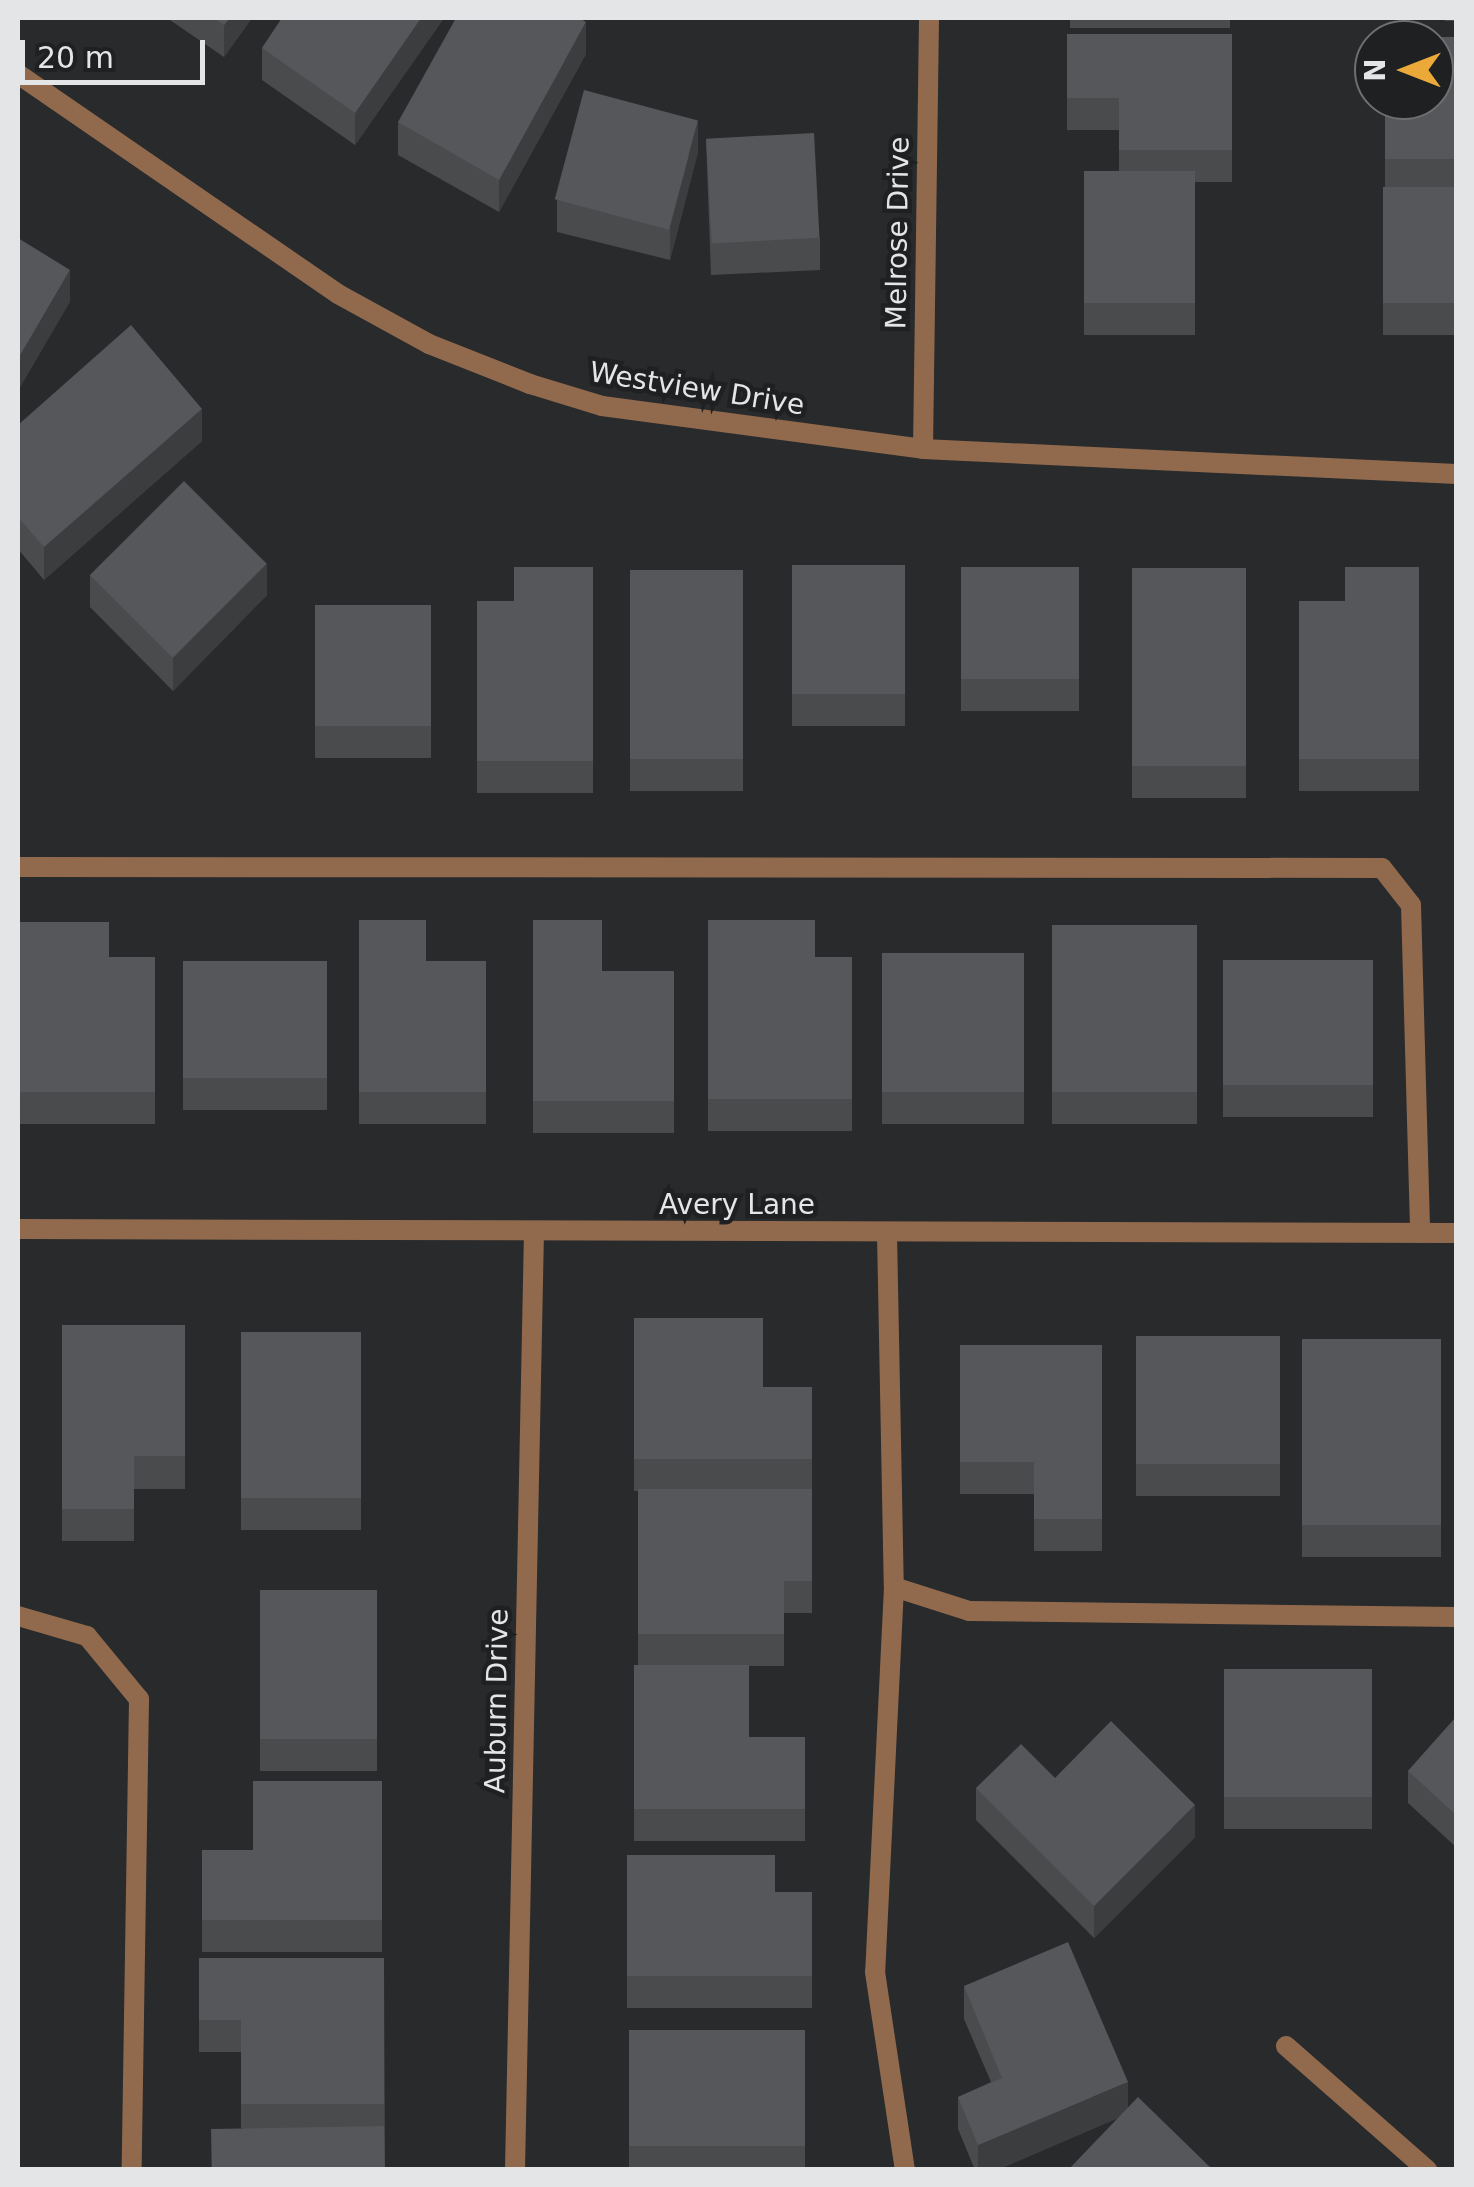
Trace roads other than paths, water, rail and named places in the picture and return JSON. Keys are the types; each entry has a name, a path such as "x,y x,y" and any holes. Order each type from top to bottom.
{"street":[{"name":"Melrose Drive","path":"923,450 928,18"},
{"name":"Westview Drive","path":"18,74 338,294 429,344 530,384 602,406 923,450 1456,474"},
{"path":"18,867 1382,868 1410,905 1420,1233"},
{"name":"Avery Lane","path":"18,1229 1456,1233"},
{"name":"Auburn Drive","path":"515,2170 534,1233"},
{"path":"886,1233 894,1588 875,1972 904,2170"},
{"path":"894,1588 969,1611 1456,1617"},
{"path":"18,1616 87,1636 139,1699 132,2170"},
{"path":"1286,2046 1426,2170"}]}
